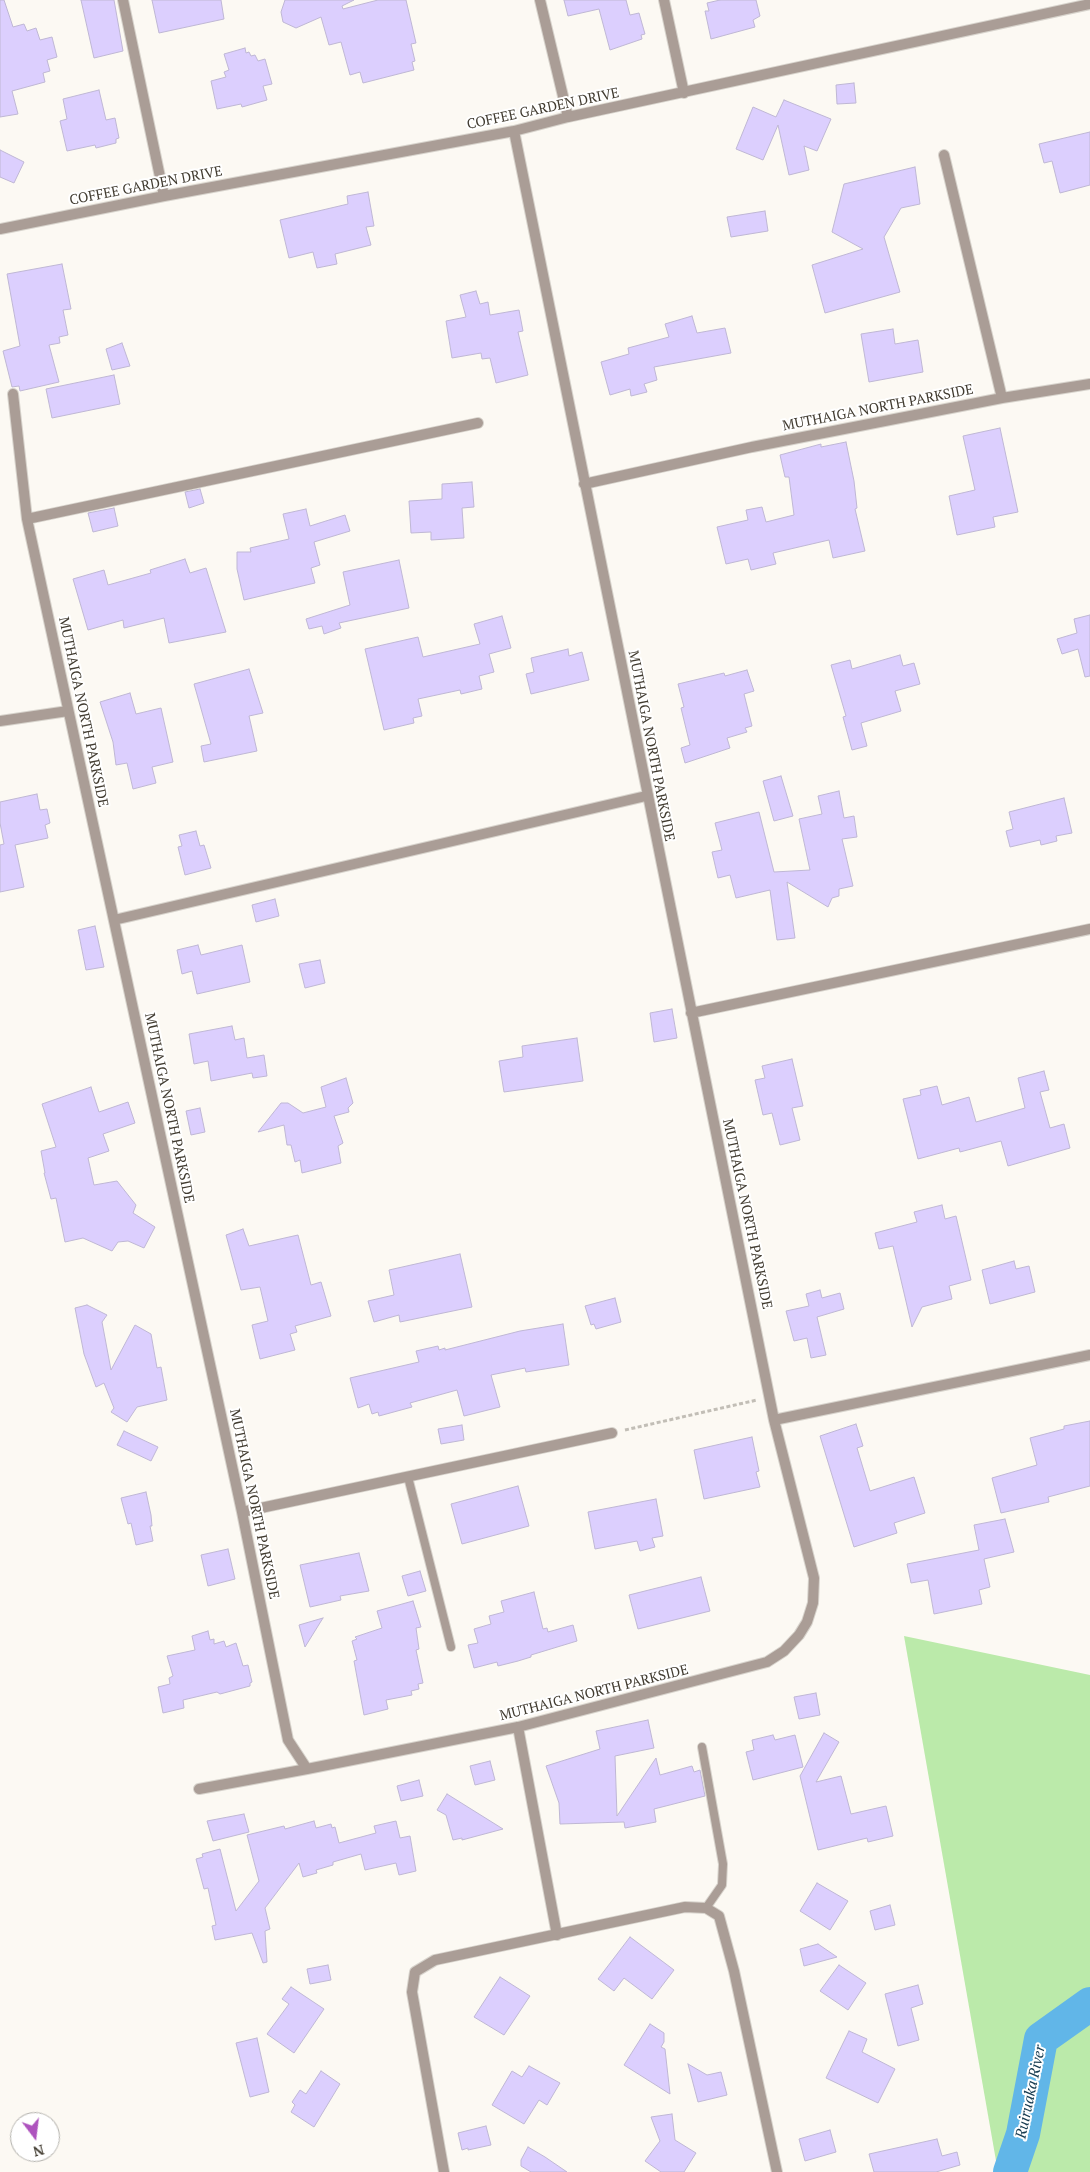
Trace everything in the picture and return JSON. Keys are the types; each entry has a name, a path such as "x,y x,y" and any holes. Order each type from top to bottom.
{"street":[{"path":"123,0 164,196"},
{"path":"540,0 568,117"},
{"path":"664,0 684,93"},
{"name":"COFFEE GARDEN DRIVE","path":"0,229 164,196 514,131 568,117 1090,4"},
{"name":"MUTHAIGA NORTH PARKSIDE","path":"13,394 26,519 242,1512 288,1740 308,1770 518,1727 766,1662 784,1651 799,1635 807,1622 813,1604 814,1578 769,1397 646,796 514,131"},
{"path":"944,155 1002,398"},
{"name":"MUTHAIGA NORTH PARKSIDE","path":"584,484 752,447 1002,398 1090,384"},
{"path":"26,519 478,423"},
{"path":"0,721 68,711"},
{"path":"114,920 646,796"},
{"path":"691,1013 1090,928"},
{"path":"774,1420 1090,1355"},
{"path":"242,1512 612,1433"},
{"path":"518,1727 557,1935"},
{"path":"199,1789 308,1770"},
{"path":"444,2172 414,2002 414,1972 435,1960 685,1908 706,1908 719,1916 729,1953 777,2172"}],"lane":[{"path":"408,1477 451,1647"},
{"path":"702,1747 723,1864 722,1885 706,1908"}],"path":[{"path":"612,1433 769,1397"}],"green space":[{"path":"904,1636 1090,1675 1090,2172 998,2172"}],"building":[{"path":"0,0 4,0 13,27 24,24 27,31 36,28 40,40 52,37 57,57 47,60 50,71 43,73 45,82 12,91 18,114 0,117"},
{"path":"81,0 114,0 123,51 94,58"},
{"path":"152,0 221,0 224,19 159,33"},
{"path":"285,0 354,0 342,6 343,9 378,0 406,0 416,43 411,44 415,61 412,62 414,70 363,83 360,72 350,75 341,42 329,45 321,17 296,28 283,22 281,12"},
{"path":"564,0 626,0 630,15 639,13 645,34 641,35 642,39 610,50 599,9 568,16"},
{"path":"720,0 756,0 760,16 753,20 755,27 711,39 705,11 709,11 707,3"},
{"path":"245,48 246,53 249,52 251,56 255,55 258,61 265,59 272,84 263,86 267,100 242,107 241,104 217,109 211,81 226,77 224,72 229,70 224,54"},
{"path":"854,83 856,103 837,104 836,85"},
{"path":"99,90 106,120 115,118 119,138 116,139 116,143 96,148 95,145 67,151 60,121 67,119 63,99"},
{"path":"784,100 831,119 817,151 804,146 809,170 789,175 778,125 763,160 736,149 753,107 776,117"},
{"path":"1090,132 1090,185 1060,193 1052,161 1044,163 1039,144"},
{"path":"0,150 24,162 14,183 0,177"},
{"path":"915,167 920,204 901,208 884,237 900,292 825,313 812,265 863,249 832,232 844,184"},
{"path":"368,192 374,226 366,227 371,245 335,254 337,264 317,268 313,252 289,258 280,220 348,204 347,196"},
{"path":"765,211 768,231 731,237 727,217"},
{"path":"62,264 71,309 63,310 68,335 59,337 60,343 49,345 59,382 20,391 19,386 12,387 3,351 20,346 7,274"},
{"path":"476,291 480,304 488,302 490,315 519,310 523,331 518,332 528,375 496,383 490,358 482,359 481,353 452,358 446,321 466,317 460,295"},
{"path":"692,316 697,333 725,328 731,353 654,367 657,380 644,384 647,392 631,396 630,389 610,395 601,362 629,354 628,348 669,337 665,324"},
{"path":"893,329 895,344 918,340 923,372 869,382 861,334"},
{"path":"122,343 130,366 112,370 106,349"},
{"path":"114,375 120,404 52,418 46,389"},
{"path":"1000,428 1018,512 993,517 995,527 957,535 949,496 975,490 963,436"},
{"path":"846,442 854,481 857,508 855,509 865,551 833,558 829,540 773,553 776,564 751,570 748,559 726,564 717,527 748,520 746,510 762,507 766,522 794,515 789,477 785,477 780,455 821,444 821,447"},
{"path":"472,482 474,507 462,508 464,538 431,540 431,532 411,533 409,501 442,499 442,484"},
{"path":"200,489 204,503 189,508 185,492"},
{"path":"114,508 118,526 93,532 88,513"},
{"path":"306,509 310,526 345,515 350,531 314,542 320,565 311,568 315,583 244,600 237,569 237,552 251,552 250,548 289,539 283,514"},
{"path":"185,559 190,573 206,568 226,632 169,643 164,618 124,628 123,620 88,630 73,579 104,570 108,585 151,573 150,570"},
{"path":"399,560 409,608 339,623 341,628 324,634 322,626 309,629 306,619 350,605 343,572"},
{"path":"1090,615 1090,676 1085,677 1078,649 1062,654 1057,639 1077,633 1074,619"},
{"path":"502,616 511,648 489,654 494,672 479,676 482,689 461,694 460,690 418,699 422,716 413,718 414,723 384,730 365,649 418,637 423,657 480,644 474,624"},
{"path":"568,649 569,656 582,652 589,680 531,694 526,674 534,672 531,658"},
{"path":"900,655 903,666 914,663 920,684 895,691 901,711 861,723 867,746 852,750 843,717 846,716 831,665 850,660 852,669"},
{"path":"249,669 263,713 249,716 257,751 204,762 201,746 211,744 194,684"},
{"path":"747,670 754,691 744,694 752,726 745,728 747,732 727,738 730,748 685,763 681,748 690,745 681,708 684,707 678,684 724,673 725,676"},
{"path":"130,693 136,714 161,708 173,762 152,767 156,783 133,789 127,763 116,765 113,742 100,702"},
{"path":"781,776 793,816 774,821 763,781"},
{"path":"839,791 844,818 854,816 857,837 842,839 853,886 839,889 839,896 832,898 828,907 787,882 795,938 777,940 770,890 736,898 730,875 718,878 712,852 722,850 715,823 759,812 774,872 810,870 799,819 822,814 818,796"},
{"path":"37,794 40,810 47,809 50,823 45,825 48,838 15,845 24,887 0,892 0,845 4,844 0,823 0,802"},
{"path":"1064,798 1072,833 1056,836 1057,841 1041,845 1040,840 1010,847 1006,831 1013,829 1009,812"},
{"path":"196,831 200,846 204,845 211,868 185,875 178,847 182,846 179,835"},
{"path":"275,899 279,916 256,922 252,905"},
{"path":"95,926 104,967 86,970 78,930"},
{"path":"198,945 201,955 242,945 250,982 197,994 192,971 182,974 177,950"},
{"path":"320,960 325,983 305,988 299,964"},
{"path":"672,1009 677,1038 654,1042 650,1013"},
{"path":"232,1026 235,1040 244,1038 247,1058 264,1055 267,1076 253,1078 252,1073 211,1081 208,1061 194,1064 189,1034"},
{"path":"577,1038 583,1081 504,1092 499,1061 523,1057 522,1046"},
{"path":"792,1059 803,1106 792,1108 800,1140 780,1145 772,1113 763,1115 755,1080 765,1078 762,1066"},
{"path":"1044,1071 1049,1090 1040,1092 1050,1128 1064,1124 1070,1148 1008,1166 1001,1141 960,1152 959,1148 918,1159 903,1099 921,1095 920,1090 937,1086 942,1105 969,1097 976,1122 1025,1108 1018,1078"},
{"path":"346,1078 353,1103 348,1108 349,1112 334,1116 343,1143 338,1146 341,1163 302,1173 300,1160 295,1162 291,1145 287,1145 284,1125 258,1132 281,1103 288,1103 303,1113 326,1107 321,1087"},
{"path":"91,1087 99,1112 128,1102 135,1123 103,1134 109,1151 88,1158 94,1185 117,1181 136,1205 133,1213 155,1227 144,1248 128,1241 118,1242 112,1251 83,1238 65,1242 56,1198 51,1199 44,1173 41,1151 56,1147 42,1104"},
{"path":"200,1108 205,1132 191,1135 186,1111"},
{"path":"942,1205 945,1219 956,1216 971,1280 949,1286 952,1299 922,1307 912,1327 893,1246 879,1249 875,1233 917,1222 914,1212"},
{"path":"243,1229 249,1246 298,1235 311,1285 321,1282 331,1316 295,1326 297,1332 290,1334 295,1350 260,1359 252,1325 268,1321 260,1287 241,1290 226,1235"},
{"path":"460,1254 472,1307 400,1322 399,1315 374,1322 368,1301 394,1295 389,1270"},
{"path":"1014,1261 1016,1269 1029,1266 1035,1292 990,1304 982,1270"},
{"path":"820,1290 822,1298 840,1293 844,1309 817,1317 826,1355 811,1358 807,1338 794,1341 786,1311 809,1306 806,1294"},
{"path":"615,1298 621,1322 596,1329 594,1324 591,1325 585,1306"},
{"path":"87,1305 107,1315 102,1322 111,1370 135,1325 151,1334 157,1368 161,1367 167,1400 137,1407 127,1422 111,1412 114,1408 104,1383 96,1387 84,1354 75,1308"},
{"path":"563,1324 569,1365 526,1372 525,1368 491,1375 500,1407 464,1416 457,1390 410,1403 412,1407 379,1416 378,1412 372,1414 369,1404 358,1408 350,1378 419,1362 416,1351 438,1346 439,1350 445,1348 445,1350 520,1331"},
{"path":"1090,1421 1090,1486 1048,1497 1049,1502 1001,1513 992,1478 1037,1465 1030,1438 1064,1429 1064,1426"},
{"path":"856,1424 863,1446 857,1448 870,1491 914,1477 925,1513 894,1523 897,1533 854,1547 820,1436"},
{"path":"462,1425 464,1440 441,1444 438,1429"},
{"path":"124,1431 158,1447 151,1461 117,1445"},
{"path":"752,1437 759,1471 756,1472 760,1487 704,1499 694,1450"},
{"path":"518,1486 529,1526 462,1544 451,1504"},
{"path":"146,1492 151,1515 152,1526 150,1526 153,1541 136,1545 131,1523 128,1524 121,1498"},
{"path":"656,1499 663,1536 652,1538 655,1547 640,1551 637,1541 595,1549 588,1512"},
{"path":"1005,1519 1014,1552 984,1559 990,1587 979,1590 982,1604 934,1614 928,1580 911,1583 907,1564 979,1550 974,1525"},
{"path":"228,1549 235,1579 208,1586 201,1555"},
{"path":"359,1553 369,1591 340,1596 341,1600 310,1607 300,1565"},
{"path":"420,1571 426,1591 408,1596 402,1576"},
{"path":"701,1577 710,1611 638,1629 629,1595"},
{"path":"534,1592 543,1629 547,1628 548,1632 573,1625 577,1641 531,1655 531,1657 518,1661 498,1666 497,1662 474,1668 468,1645 478,1643 474,1629 491,1624 489,1616 504,1612 501,1601"},
{"path":"413,1601 421,1627 416,1628 419,1649 416,1650 423,1683 418,1684 419,1689 411,1691 412,1695 386,1700 388,1709 364,1715 354,1661 357,1660 352,1641 357,1639 355,1637 382,1628 377,1611"},
{"path":"323,1618 305,1647 299,1625"},
{"path":"208,1631 210,1640 214,1639 214,1644 224,1641 226,1647 236,1643 243,1666 248,1665 252,1682 250,1686 220,1694 217,1692 183,1700 184,1708 163,1713 158,1687 170,1684 169,1678 173,1676 167,1656 195,1650 192,1636"},
{"path":"816,1693 820,1715 799,1719 794,1697"},
{"path":"648,1720 654,1748 615,1756 617,1816 656,1758 660,1775 692,1766 694,1772 700,1770 705,1796 654,1809 656,1822 625,1828 624,1822 560,1824 559,1803 546,1766 600,1749 596,1731"},
{"path":"824,1733 839,1742 816,1782 841,1776 851,1814 886,1806 893,1836 868,1842 867,1838 818,1850 800,1776"},
{"path":"773,1735 775,1740 795,1735 803,1767 753,1780 746,1752 754,1750 752,1740"},
{"path":"490,1761 495,1780 475,1785 470,1766"},
{"path":"419,1780 423,1796 401,1801 397,1786"},
{"path":"447,1794 503,1829 462,1840 462,1838 453,1840 446,1815 437,1810"},
{"path":"244,1814 249,1832 213,1841 207,1821"},
{"path":"314,1821 316,1828 331,1824 332,1828 335,1827 339,1843 376,1833 374,1826 396,1821 400,1838 410,1836 416,1871 399,1875 396,1863 365,1870 361,1854 333,1862 333,1865 316,1870 317,1873 303,1877 299,1863 265,1908 270,1929 265,1931 267,1962 263,1963 252,1933 215,1940 212,1926 216,1925 208,1888 204,1889 196,1859 203,1857 202,1854 220,1849 236,1911 259,1881 247,1835 284,1826 285,1829"},
{"path":"817,1883 848,1901 830,1930 800,1911"},
{"path":"890,1905 895,1925 875,1930 870,1911"},
{"path":"630,1937 674,1970 652,1999 624,1978 614,1991 598,1979"},
{"path":"818,1944 837,1957 804,1966 800,1949"},
{"path":"328,1965 331,1980 310,1984 307,1969"},
{"path":"839,1965 866,1983 848,2010 820,1991"},
{"path":"500,1977 530,1996 504,2035 474,2017"},
{"path":"918,1985 923,2004 911,2008 919,2040 898,2046 885,1994"},
{"path":"291,1987 324,2009 294,2053 267,2034 289,2004 282,1999"},
{"path":"650,2024 664,2033 664,2042 661,2047 665,2049 670,2094 624,2065"},
{"path":"849,2031 867,2039 862,2052 895,2069 878,2103 826,2078"},
{"path":"257,2038 269,2092 250,2097 236,2043"},
{"path":"688,2064 707,2075 721,2072 727,2095 698,2102"},
{"path":"529,2066 560,2083 547,2105 539,2100 524,2124 492,2105 512,2071 522,2077"},
{"path":"321,2071 340,2084 314,2127 291,2112 295,2105 292,2102 300,2090 306,2094"},
{"path":"672,2114 675,2140 696,2153 684,2172 661,2172 645,2161 660,2141 651,2117"},
{"path":"486,2126 491,2145 462,2150 458,2133"},
{"path":"830,2130 836,2152 805,2161 799,2139"},
{"path":"937,2139 942,2156 957,2152 960,2165 936,2172 874,2172 869,2154"},
{"path":"528,2147 567,2172 531,2172 521,2166 521,2160"}],"waterway":[{"name":"Ruiruaka River","path":"1010,2172 1023,2134 1041,2039 1090,2004"}]}
